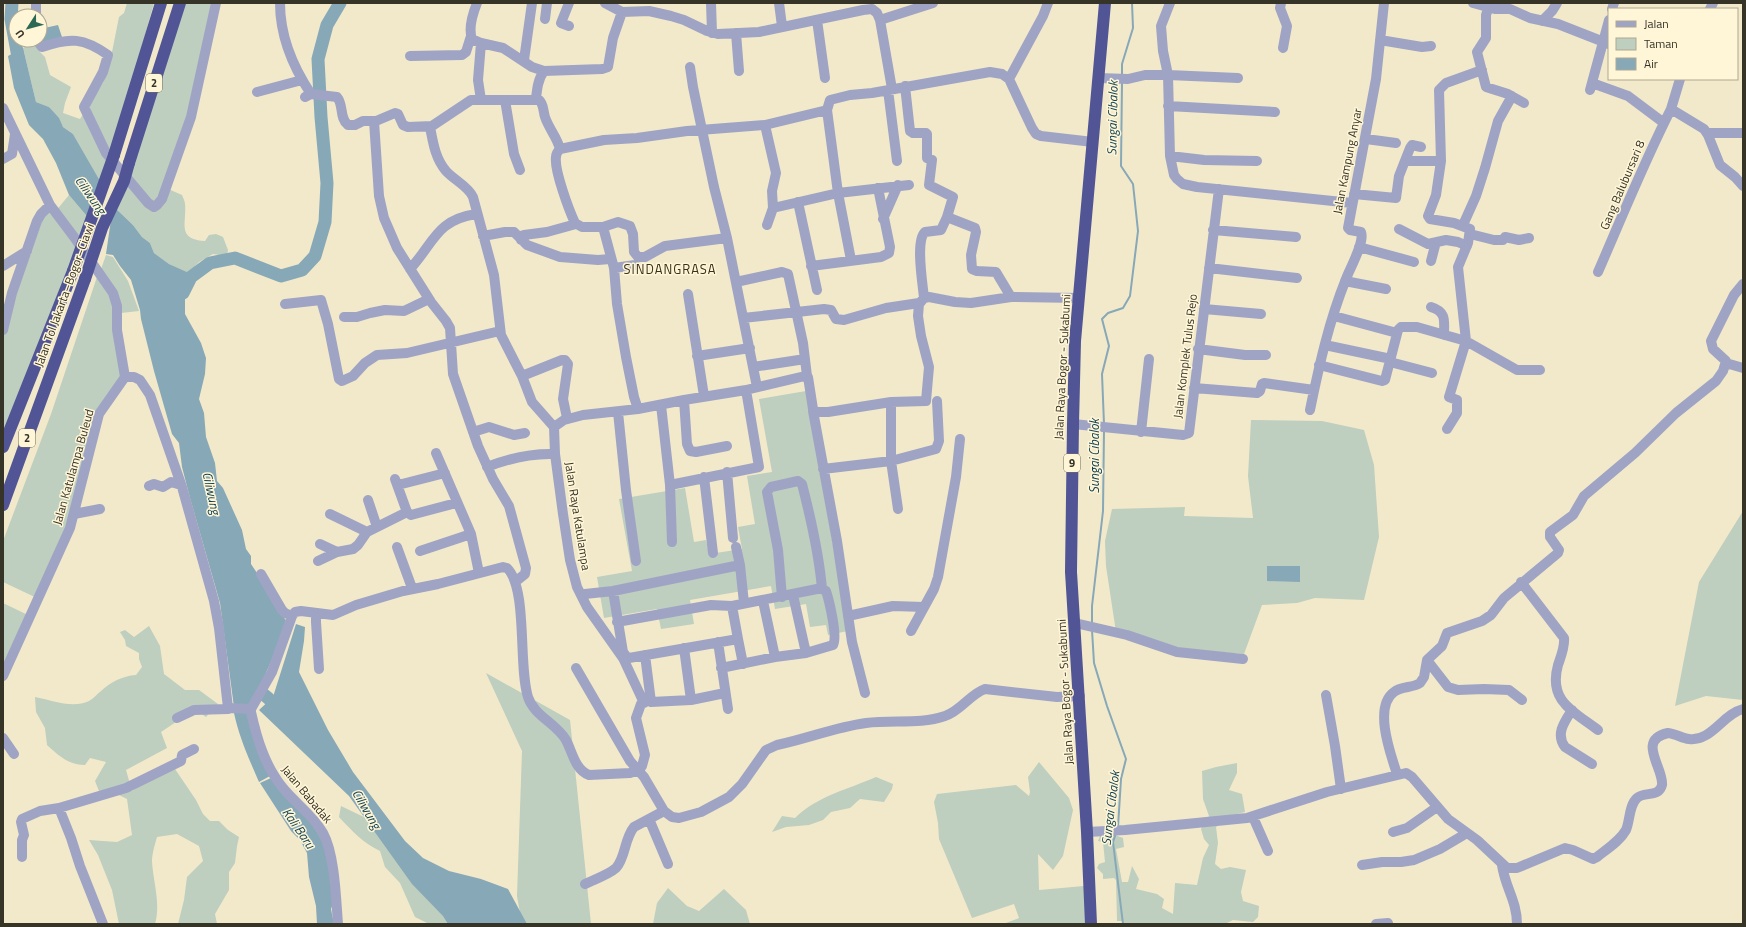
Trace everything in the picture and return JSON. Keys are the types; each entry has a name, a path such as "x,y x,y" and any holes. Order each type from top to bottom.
{"highway":[{"path":"134,90 135,76 154,3"},
{"name":"Jalan Tol Jakarta–Bogor–Ciawi","path":"3,447 73,271 114,155 161,3"},
{"name":"Jalan Tol Jakarta–Bogor–Ciawi","path":"3,505 102,228 124,181 180,3"},
{"name":"Jalan Raya Bogor - Sukabumi","path":"1091,924 1088,832 1076,623 1071,572 1073,424 1075,341 1105,3"}],"street":[{"path":"48,45 58,41 81,40 95,45 108,55 103,72 84,107 106,153 148,203 154,207 162,199 192,117 216,3"},
{"path":"280,3 284,38 302,80 311,96 331,96 339,98 344,121 348,125 355,125 363,121 374,121 395,113 398,114 402,124 406,127 430,127 471,100 536,99 542,103 547,120 558,139 560,149"},
{"path":"410,56 462,55 466,52 471,36 472,17 477,3"},
{"path":"524,60 532,3"},
{"path":"545,19 547,3"},
{"path":"569,3 561,23 569,26"},
{"path":"605,3 622,12 649,11 671,16 712,33 736,34 759,32 782,26 817,20 863,6 874,10 880,20 890,89 897,161"},
{"path":"711,3 712,33"},
{"path":"779,3 782,26"},
{"path":"880,20 933,3"},
{"path":"1009,79 1043,16 1048,3"},
{"path":"1170,3 1161,26 1163,52 1168,75 1170,156 1174,175 1180,182 1189,186 1219,190 1353,199 1396,198 1399,176 1411,146 1421,147"},
{"path":"1281,3 1280,8 1287,26 1283,48"},
{"name":"Jalan Kampung Anyar","path":"1359,247 1361,233 1349,230 1348,228 1366,139 1384,3"},
{"path":"1473,3 1510,9 1542,21 1558,24 1606,43"},
{"path":"1542,21 1552,12 1557,3"},
{"path":"1489,5 1486,15 1486,38 1477,52 1486,87 1512,96 1524,103"},
{"path":"471,36 473,40 503,48 532,66 544,71 606,68 609,65 614,38 622,12"},
{"path":"817,20 826,78"},
{"path":"1608,28 1606,43 1591,87 1628,96 1664,123"},
{"path":"736,34 739,71"},
{"path":"1380,40 1422,47 1430,46"},
{"path":"481,43 478,80 481,100"},
{"path":"690,67 757,387"},
{"path":"1447,429 1457,413 1457,400 1449,397 1466,341 1458,267 1467,246 1470,228 1429,217 1436,195 1441,161 1439,90 1446,83 1482,70"},
{"path":"536,99 538,83 544,71"},
{"path":"851,260 838,193 827,110 830,100 850,95 983,72 1002,74 1009,79 1036,134 1047,137 1093,142"},
{"path":"1098,78 1128,79 1145,75 1238,78"},
{"path":"257,92 302,80"},
{"name":"Gang Balubursari 8","path":"1598,272 1652,146 1671,109 1680,80"},
{"path":"814,411 828,412 891,402 926,401 927,399 928,367 919,324 918,308 921,300 921,238 925,232 941,230 953,197 929,185 932,160 927,158 927,134 913,133 910,131 905,86"},
{"path":"1463,225 1480,182 1498,121 1512,96"},
{"path":"505,100 514,154 520,170"},
{"path":"1168,106 1276,112"},
{"path":"3,108 50,205 78,242 113,293 117,306 117,330 125,377 134,377 140,380 150,395 180,485 214,600 230,709"},
{"path":"1671,109 1702,127 1707,133 1720,164 1736,177 1743,186"},
{"path":"727,238 665,246 640,257 636,256 634,252 633,234 630,226 618,222 603,227 582,227 576,224 564,194 556,163 556,155 560,149 604,140 765,124 827,110"},
{"path":"374,121 379,203 389,233 429,299 448,324 451,334 450,343 454,374 473,432 488,467 509,506 526,568 525,574 515,582"},
{"path":"765,124 776,173 772,188 773,208 767,225"},
{"path":"430,127 438,158 446,170 470,192 473,197 476,214 494,275 502,338 522,376 532,402 554,427 567,418 661,405 704,396 746,390 807,376"},
{"path":"1707,133 1743,133"},
{"path":"3,159 12,154 15,134"},
{"path":"1366,139 1396,143"},
{"path":"1170,156 1204,160 1257,161"},
{"path":"1405,161 1441,161"},
{"path":"773,208 838,193 898,185 909,185"},
{"path":"884,219 898,185"},
{"path":"811,266 881,257 889,253 890,247 878,188"},
{"name":"Jalan Komplek Tulus Rejo","path":"1073,424 1141,432 1187,434 1189,431 1219,190"},
{"path":"798,202 817,290"},
{"path":"3,330 12,293 37,221 50,205"},
{"path":"410,269 424,254 436,234 458,218 476,214"},
{"path":"947,217 975,228 976,232 971,259 972,269 977,271 996,272 1011,297"},
{"path":"521,240 521,236 524,235 547,232 576,224"},
{"path":"603,227 612,263 625,351 634,397 638,409"},
{"path":"1399,229 1428,244 1451,241 1467,246"},
{"path":"1213,230 1296,237"},
{"path":"483,236 510,232 516,233 527,245 565,259 598,260 635,265"},
{"path":"1470,234 1495,240 1503,240 1505,237 1519,240 1529,238"},
{"path":"1431,261 1436,242"},
{"path":"1310,410 1325,345 1345,281 1359,247 1414,262"},
{"path":"3,266 27,251"},
{"path":"1209,268 1297,278"},
{"path":"736,282 782,272 787,273 790,276 852,642 866,693"},
{"path":"1345,281 1386,289"},
{"path":"1743,284 1734,295 1711,341 1713,349 1726,363 1743,368"},
{"path":"688,294 704,396"},
{"path":"743,318 796,311 828,309 832,311 836,319 844,320 929,297 955,302 971,303 1011,297 1079,298"},
{"path":"344,317 358,318 370,313 385,310 404,311 429,299"},
{"path":"285,304 321,301 328,324 339,379 342,381 353,376 374,356 407,353 500,331"},
{"path":"1431,307 1442,312 1444,320 1444,335"},
{"path":"1204,309 1260,314"},
{"path":"1334,316 1397,333"},
{"path":"1320,365 1382,381 1387,377 1397,333 1401,327 1406,326 1417,327 1466,341 1517,370 1540,370"},
{"path":"1325,345 1432,373"},
{"path":"697,356 750,348"},
{"path":"1198,349 1245,355 1266,355"},
{"path":"753,367 805,359"},
{"path":"1141,432 1149,359"},
{"path":"522,376 562,360 567,362 568,364 563,399 567,418"},
{"path":"1397,774 1384,718 1388,698 1394,692 1420,683 1424,677 1428,660 1442,646 1447,633 1482,621 1491,615 1500,601 1521,582 1559,553 1559,550 1550,536 1550,532 1572,515 1584,496 1656,433 1676,413 1716,381 1721,375 1726,363"},
{"name":"Jalan Katulampa Buleud","path":"3,676 70,528 100,414 125,377"},
{"path":"1194,388 1257,393 1260,391 1262,384 1264,383 1314,390"},
{"path":"670,485 759,466 746,390"},
{"path":"684,400 690,451 696,452 727,446"},
{"path":"823,469 891,461 934,450 937,448 938,441 937,401"},
{"path":"891,402 891,461 898,509"},
{"path":"661,405 670,485 672,542"},
{"path":"618,412 626,490 636,561"},
{"path":"473,432 489,427 514,435 526,434"},
{"name":"Jalan Raya Katulampa","path":"554,427 555,454 570,560 577,587 587,607 624,658 647,702"},
{"path":"911,631 936,583 958,461 960,439"},
{"path":"436,453 456,503 471,534 479,573"},
{"path":"488,467 514,457 540,453 555,454"},
{"path":"727,472 744,604"},
{"path":"445,473 396,482 407,512 411,515 456,503"},
{"path":"704,477 713,553"},
{"path":"721,668 775,657 806,653 830,647 835,643 827,593 822,589 819,558 813,526 802,484 798,481 771,487 767,492 778,550 782,597"},
{"path":"148,486 154,484 163,487 171,482 180,485"},
{"path":"368,500 377,527"},
{"path":"74,514 100,510"},
{"path":"318,561 337,552 349,551 356,547 367,532 407,512"},
{"path":"330,514 367,532"},
{"path":"420,551 471,534"},
{"path":"320,544 337,552"},
{"path":"397,547 412,588"},
{"path":"585,594 613,591 740,565"},
{"path":"177,718 194,710 250,708 272,672 295,612 299,611 333,615 359,604 412,588 434,585 505,568 510,572 515,582 519,602 525,686 532,705 563,736 574,759 585,773 598,775 630,773 639,770 644,762 645,755 636,718 641,704 647,702 691,700 725,692"},
{"path":"261,574 282,610 292,617"},
{"path":"1521,582 1564,638 1564,644 1555,682 1559,697 1572,710 1598,730"},
{"path":"617,622 711,605 732,606 822,589"},
{"path":"613,591 617,622 626,656 632,658 645,654 738,639"},
{"path":"793,595 806,653"},
{"path":"763,601 775,657"},
{"path":"732,606 743,664"},
{"path":"848,616 893,606 924,607"},
{"path":"319,614 316,617 319,669"},
{"path":"1076,623 1127,635 1177,652 1243,659"},
{"path":"718,642 728,709"},
{"path":"684,648 691,700"},
{"path":"645,654 647,702"},
{"path":"1428,660 1448,687 1458,690 1509,690 1522,700"},
{"path":"576,668 630,761 639,770 664,811 672,817 679,818 705,810 726,798 742,784 766,750 777,745 799,741 862,723 910,722 944,717 954,712 976,694 985,689 1057,697 1080,696"},
{"path":"1326,695 1341,789"},
{"name":"Jalan Babadak","path":"250,708 253,722 267,763 273,774 283,788 313,818 327,843 335,892 338,924"},
{"path":"1088,832 1216,822 1254,817 1315,795 1406,773 1412,777 1437,807 1454,824 1477,840 1502,865 1507,868 1517,868 1565,848 1573,850 1589,858 1597,858 1623,835 1636,800 1642,795 1655,793 1660,789 1661,776 1653,754 1654,743 1658,738 1668,733 1690,739 1700,738 1732,713 1743,709"},
{"path":"1572,710 1561,728 1562,743 1564,747 1592,764"},
{"path":"3,738 14,754"},
{"path":"22,857 22,842 24,835 21,822 22,819 40,811 59,808 126,788 181,761 182,755 194,749"},
{"path":"1393,832 1407,828 1437,807"},
{"path":"59,808 103,924"},
{"path":"585,884 616,868 621,860 630,832 649,818 664,811"},
{"path":"1254,817 1268,851"},
{"path":"649,818 668,864"},
{"path":"1362,865 1414,860 1440,849 1467,833"},
{"path":"1502,865 1504,880 1516,904 1517,924"},
{"path":"1376,924 1388,923"}],"green space":[{"path":"127,3 154,3 103,186 73,134 63,127 49,107 36,102 23,48 39,48 40,52 45,57 50,75 71,87 63,113 80,119 103,83 111,57 119,17 124,13"},
{"path":"179,3 216,3 208,43 166,188 182,195 185,203 185,229 186,233 190,237 196,240 205,241 209,235 216,234 223,237 228,250 227,256 213,254 199,262 188,273 169,264 154,253 150,243 142,237 133,225 113,206"},
{"path":"69,195 91,221 3,447 3,330 46,210 55,212"},
{"path":"106,255 113,257 128,281 139,311 121,313 100,272"},
{"path":"97,277 110,296 129,375 101,411 76,514 39,599 3,582 3,541 51,414"},
{"path":"806,391 848,631 828,635 826,625 810,627 806,604 775,609 771,586 690,600 694,624 661,629 657,609 604,618 597,577 632,571 619,499 685,488 694,542 706,540 709,554 742,549 738,527 755,524 747,476 772,472 759,399"},
{"path":"1251,420 1322,421 1364,430 1374,465 1379,537 1364,600 1315,598 1297,603 1262,605 1244,654 1177,649 1116,632 1106,566 1105,541 1112,509 1185,507 1184,516 1253,518 1248,476"},
{"path":"1743,511 1743,700 1706,696 1675,706 1699,582"},
{"path":"3,603 30,616 3,676"},
{"path":"149,626 160,646 164,674 185,690 199,690 218,704 206,717 197,711 185,716 161,732 167,748 126,770 132,791 146,781 175,769 196,800 203,814 210,821 219,821 228,830 239,837 235,863 229,872 229,890 215,914 217,924 178,924 184,900 187,877 203,861 199,846 177,834 157,837 152,855 157,908 155,924 119,924 112,890 98,855 89,840 117,842 132,835 127,799 119,795 99,791 95,781 106,762 90,758 85,765 79,765 69,762 47,745 45,728 36,712 35,697 69,704 82,703 90,700 113,682 136,675 142,667 139,659 139,653 126,646 125,640 120,632 125,630 134,637"},
{"path":"486,673 570,720 591,924 522,924 517,896 522,751"},
{"path":"1039,762 1069,798 1073,810 1063,856 1053,870 1038,854 1039,890 1084,886 1086,924 1003,924 1019,918 1014,904 972,918 939,839 934,802 937,794 1016,785 1029,796 1030,792 1028,777"},
{"path":"1237,763 1237,773 1229,790 1242,794 1245,812 1233,815 1216,827 1218,843 1215,864 1221,869 1230,867 1246,870 1241,892 1243,901 1259,906 1258,917 1253,922 1233,920 1225,924 1122,924 1122,921 1117,921 1116,880 1114,878 1103,879 1103,874 1097,868 1099,864 1105,862 1103,842 1098,841 1100,836 1112,834 1123,838 1124,847 1116,849 1122,882 1128,882 1132,866 1139,879 1136,889 1157,894 1164,899 1162,908 1173,914 1175,883 1197,885 1203,858 1209,845 1204,839 1201,829 1209,816 1203,799 1202,771"},
{"path":"876,777 893,784 892,789 884,802 860,799 850,808 831,812 823,820 809,825 786,827 772,832 782,816 795,818 813,804"},
{"path":"341,806 368,819 454,924 429,924 415,917 400,883 385,867 380,851 353,832 339,817"},
{"path":"668,888 687,906 699,911 724,889 746,910 750,924 653,924 657,903"}],"water":[{"path":"58,25 62,37 48,41 48,27"},
{"path":"23,48 36,102 49,107 59,118 63,127 73,134 103,186 91,221 69,195 56,163 43,139 29,125 14,88 8,56"},
{"path":"113,206 133,225 142,237 150,243 154,253 169,264 189,273 191,280 185,298 185,314 201,343 206,358 205,374 199,399 204,413 206,437 215,463 217,481 223,488 242,530 246,549 251,556 251,564 279,606 287,624 252,706 234,707 220,603 182,467 179,443 172,434 131,280 113,255 106,254"},
{"path":"1267,566 1300,566 1300,582 1267,581"},
{"path":"296,624 305,627 299,672 328,730 353,772 405,841 423,858 449,871 481,879 508,889 527,924 448,924 443,916 412,884 349,796 259,710 273,697"},
{"path":"249,712 270,776 259,782 241,739 234,713"},
{"name":"Kali Baru","path":"271,778 304,814 324,843 329,856 329,876 332,877 334,901 331,909 334,924 317,924 316,906 309,877 307,853 300,840 291,831 260,783"}],"waterway":[{"name":"Ciliwung","path":"12,3 11,19 20,68"},
{"path":"183,293 191,277 210,263 235,258 281,276 302,270 315,256 325,222 327,183 321,117 318,59 327,25 340,3"},
{"name":"Sungai Cibalok","path":"1122,76 1122,64 1133,28 1132,3"},
{"name":"Sungai Cibalok","path":"1104,424 1102,374 1109,346 1102,319 1108,313 1123,308 1130,296 1138,231 1133,184 1121,166 1122,83"},
{"name":"Sungai Cibalok","path":"1092,623 1092,606 1103,511 1104,431"},
{"name":"Sungai Cibalok","path":"1092,630 1094,663 1107,706 1126,759 1121,779 1118,827"},
{"name":"Ciliwung","path":"252,685 282,712"},
{"name":"Sungai Cibalok","path":"1116,833 1113,842 1123,924"}],"district":[{"name":"SINDANGRASA","path":"670,269"}]}
